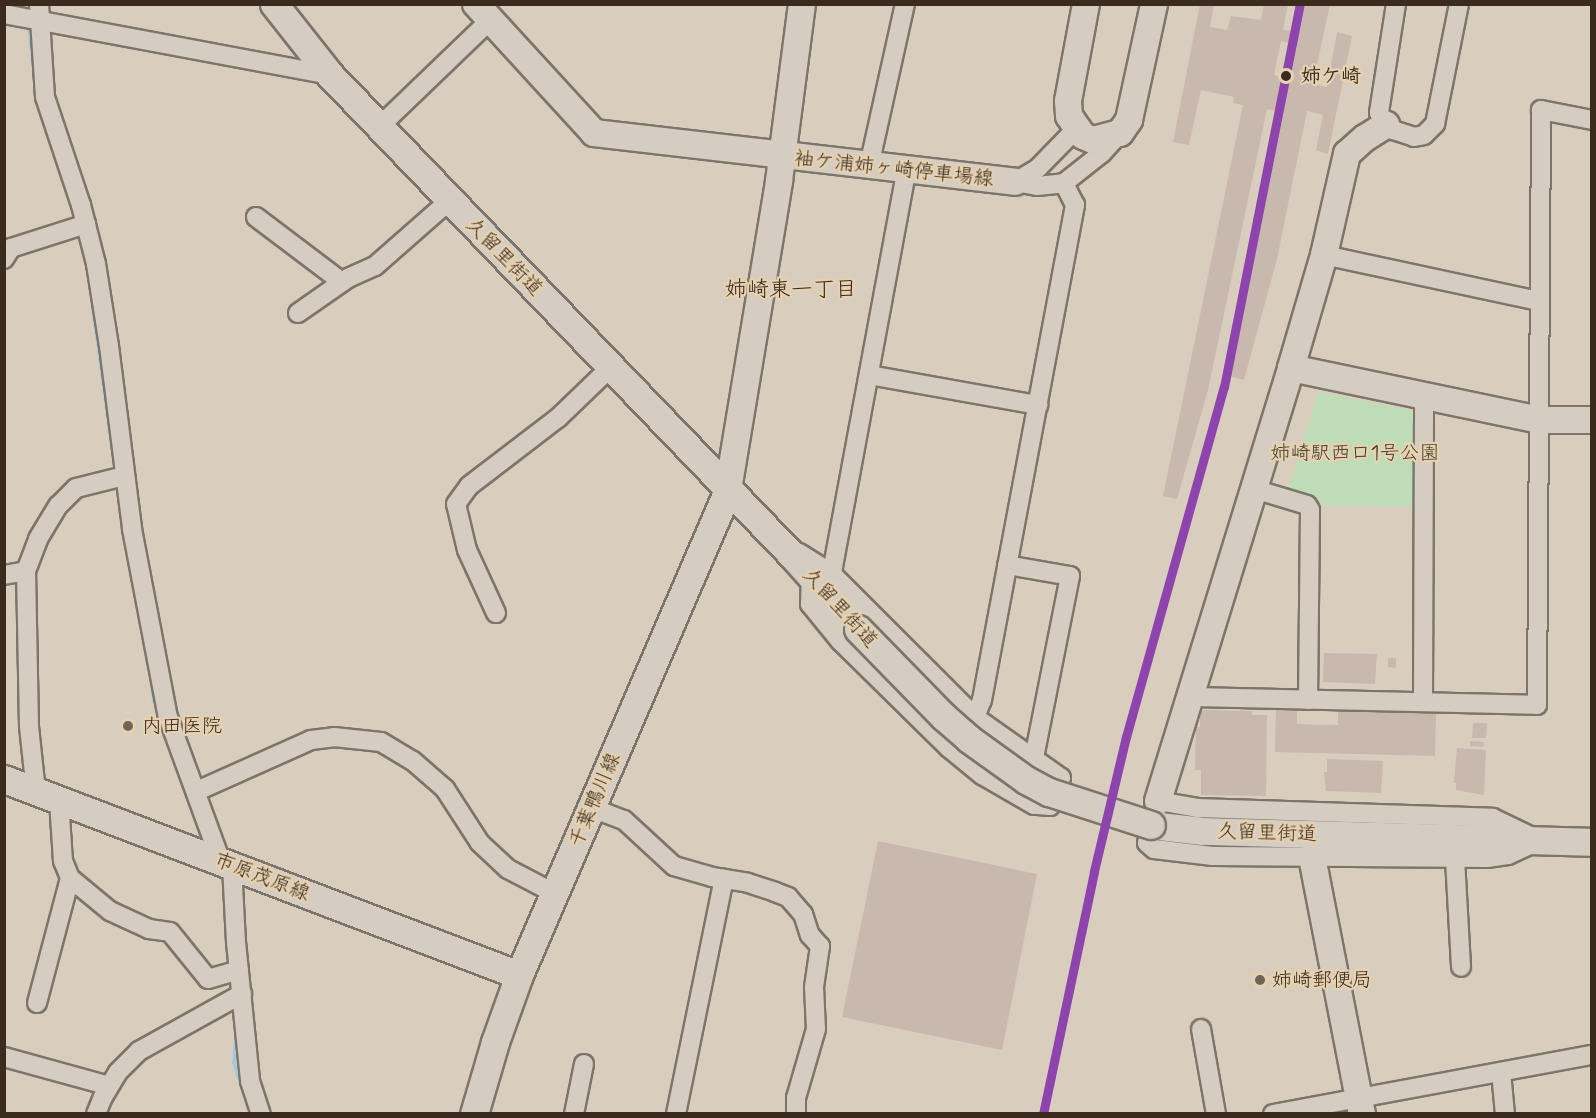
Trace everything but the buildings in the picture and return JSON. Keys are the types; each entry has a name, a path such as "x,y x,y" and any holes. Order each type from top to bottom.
{"main road":[{"name":"久留里街道","path":"274,4 330,75 728,490 778,541 824,581 858,628 944,717 969,739 1034,784 1100,810 1151,825 1182,829 1592,842"},
{"name":"千葉鴨川線","path":"474,1113 495,1042 519,975 728,490"},
{"name":"市原茂原線","path":"4,780 519,975"}],"street":[{"name":"袖ケ浦姉ヶ崎停車場線","path":"802,4 782,156 1015,182"},
{"path":"869,166 905,4"},
{"path":"1086,4 1068,101 1069,116 1076,129 1083,136 1093,140 1120,133"},
{"path":"1015,182 1037,186 1064,183 1102,153 1120,133 1134,108 1154,4"},
{"path":"1396,4 1379,113 1386,126 1403,135 1414,137 1424,135 1435,124 1459,4"},
{"path":"4,14 39,12 330,75"},
{"path":"39,12 45,97 86,224 96,264 110,346 124,476 168,717 227,864 250,1081 261,1113"},
{"path":"380,126 483,12 594,133 782,156 728,490"},
{"path":"1191,697 1537,705 1541,110 1592,120"},
{"path":"1386,126 1365,138 1347,154 1324,255 1291,368 1156,808 1493,818 1540,841"},
{"path":"1015,182 1038,168 1076,129"},
{"path":"824,581 975,717 1061,778 1050,806 1034,805 982,774 950,748 841,642 810,604 824,581 868,375 907,170"},
{"path":"975,717 982,700 1075,205 1064,183"},
{"path":"298,314 342,282 375,266 450,200"},
{"path":"256,218 342,282"},
{"path":"4,259 11,248 86,224"},
{"path":"1324,255 1539,301"},
{"path":"496,613 467,550 456,504 469,486 558,418 610,368"},
{"path":"1291,368 1539,420 1592,420"},
{"path":"868,375 1038,405"},
{"path":"1423,702 1424,397"},
{"path":"124,476 76,488 58,506 38,539 26,571 29,726 63,861 70,878 110,911 149,929 170,932 208,979 239,970"},
{"path":"1254,489 1307,504 1310,510 1308,700"},
{"path":"1007,565 1070,576 1034,758"},
{"path":"4,575 26,571"},
{"path":"197,791 311,740 333,737 381,742 413,760 445,789 480,843 508,869 554,893"},
{"path":"592,808 624,820 674,866 748,883 788,897 803,914 810,935 820,946 814,987 816,1029 796,1098 796,1113"},
{"path":"1149,836 1147,843 1154,849 1213,856 1455,858 1508,855 1540,841"},
{"path":"1312,856 1361,1106"},
{"path":"1455,858 1461,967"},
{"path":"37,1003 70,878"},
{"path":"676,1113 724,879"},
{"path":"96,1113 118,1072 139,1051 242,994"},
{"path":"1201,1029 1216,1113"},
{"path":"1273,1113 1361,1106 1501,1072 1592,1055"},
{"path":"4,1057 110,1086"},
{"path":"574,1113 584,1064"},
{"path":"1501,1072 1505,1113"}],"green space":[{"name":"姉崎駅西口1号公園","path":"1318,392 1409,410 1416,419 1416,501 1409,507 1323,505 1318,499 1288,490"}],"waterway":[{"path":"27,4 37,99"},
{"path":"89,277 123,526"},
{"path":"150,671 154,699 160,714"},
{"path":"237,1028 234,1062 245,1095"}],"transit line":[{"path":"1043,1114 1094,871 1126,737 1224,387 1300,4"}],"place":[{"name":"姉ケ崎","path":"1286,76"},
{"name":"内田医院","path":"128,726"},
{"name":"姉崎郵便局","path":"1260,980"}],"district":[{"name":"姉崎東一丁目","path":"791,291"}]}
